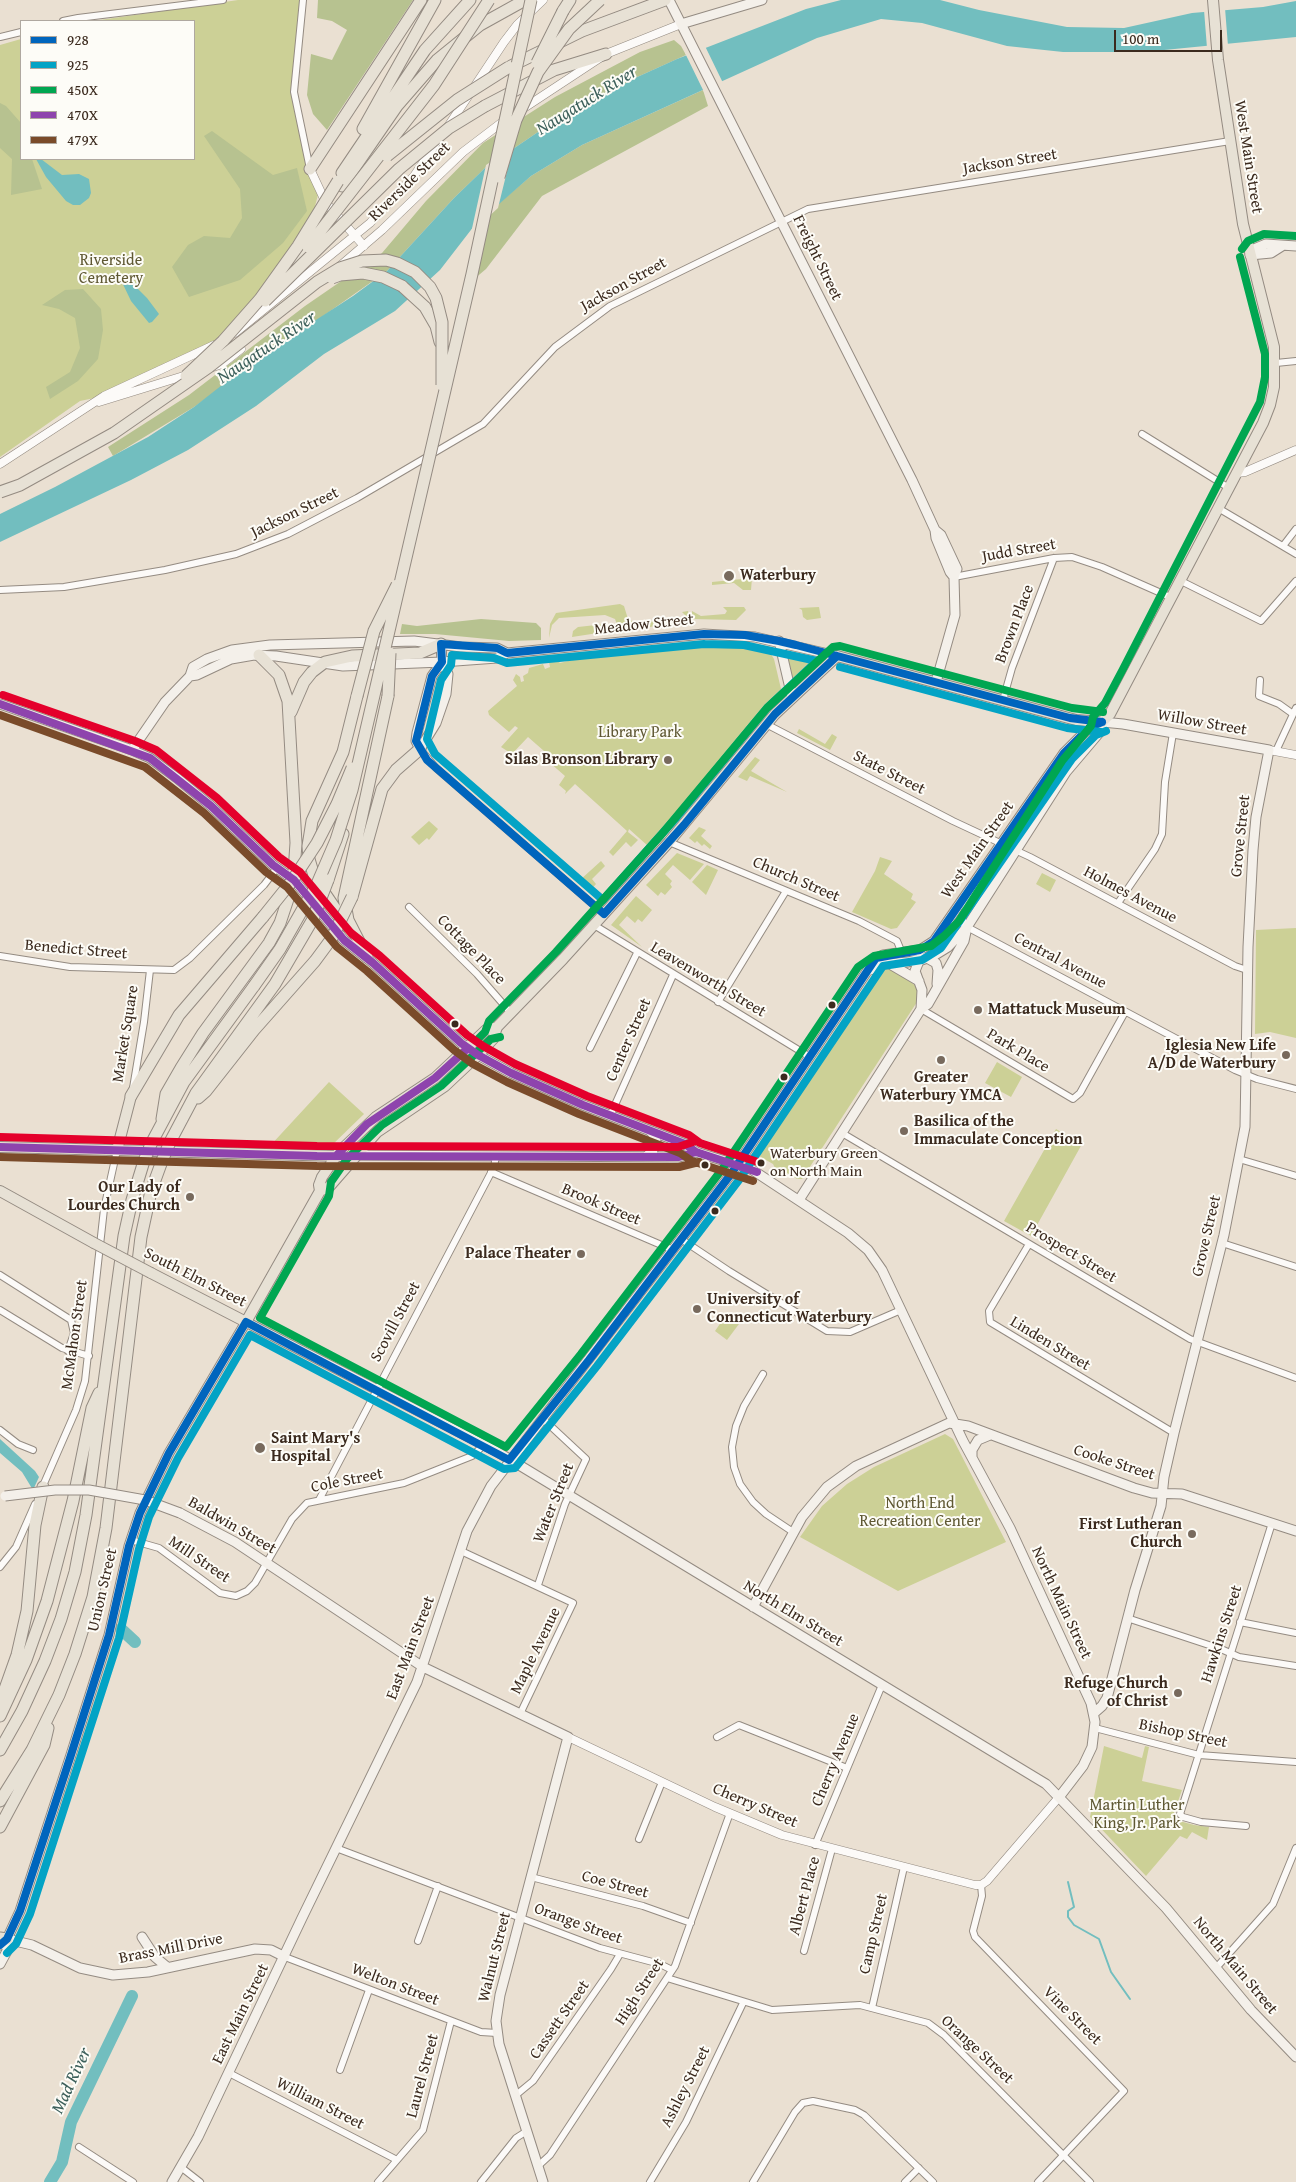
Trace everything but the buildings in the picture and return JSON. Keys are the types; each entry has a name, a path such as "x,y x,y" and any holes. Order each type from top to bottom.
{"highway":[{"path":"310,169 421,0"},
{"path":"338,182 435,0"},
{"path":"65,461 142,412 204,360 248,313 301,241 409,72 441,30 470,0"},
{"path":"263,303 370,170 434,85 489,0"},
{"path":"338,182 397,106 437,60 480,26 525,0"},
{"path":"0,1801 48,1719 80,1640 101,1558 140,1243 147,1208 162,1161 190,1103 275,984 313,919 328,880 345,825 441,412 532,0"},
{"path":"472,274 518,111 546,43 570,0"},
{"path":"472,274 478,259 508,143 528,93 543,64 561,38 600,0"},
{"path":"370,170 457,100 509,67 582,31 667,0"},
{"path":"188,383 263,303 399,169 450,128 485,106 554,70 606,54"},
{"path":"0,491 20,485 93,446 188,383 330,274 362,261 386,260 407,267 415,272 426,283 436,298 441,316 443,337 441,412 364,744 344,816 326,865 291,931 254,986 192,1069 162,1119 144,1161 126,1228 84,1527 70,1589 56,1634 37,1680 0,1750"},
{"path":"0,491 65,461 119,433 168,401 318,285 340,275 373,275 393,281 411,292 425,307 436,326 439,338 441,412"},
{"path":"367,957 315,879 308,859 308,846 312,821 343,752 374,631 404,574"},
{"path":"358,942 345,910 345,887 388,696 391,630"},
{"path":"290,722 292,708 299,690 309,675 321,664 341,657 420,653 441,644"},
{"path":"162,1119 166,1094 180,1068 202,1033 269,943 280,924 289,896 294,872 296,843 288,701 282,681 275,670 259,655"},
{"path":"131,1096 179,1016 292,881 317,843 334,811 353,764 364,744"},
{"path":"190,1103 206,1091 254,1030 315,961 332,938 352,897 382,789 396,770 420,749"},
{"path":"0,1716 21,1673 44,1609 73,1501 92,1408 104,1383"},
{"path":"0,1702 13,1667 27,1611 35,1525 43,1487"},
{"path":"0,1827 46,1740 48,1719"}],"main road":[{"name":"Freight Street","path":"667,0 690,41 782,222 912,480 935,530 941,535 953,557 956,567 954,577 955,615 936,682"},
{"name":"Riverside Street","path":"681,24 762,0"},
{"name":"West Main Street","path":"866,973 875,967 946,949 967,927 1070,766 1100,731 1102,722 1118,702 1170,597 1268,412 1273,394 1276,363 1273,338 1250,256 1218,60 1213,0"},
{"path":"1250,256 1254,249 1264,244 1296,246"},
{"name":"Meadow Street","path":"190,676 197,675 231,659 259,655 321,664 351,666 498,658 507,653 704,634 745,635 837,656 1079,720 1102,722"},
{"name":"Meadow Street","path":"132,750 167,699 190,676 194,668 207,659 243,648 419,641 497,648 507,653"},
{"path":"779,642 792,697"},
{"path":"420,749 436,724 445,700 448,674 442,662 441,644"},
{"path":"497,1027 594,925 669,842 766,724 792,697 837,656"},
{"path":"420,749 416,736 432,676 442,662"},
{"path":"0,704 150,758 184,784 299,886 341,937 367,957 478,1055 511,1074 610,1116 685,1144 696,1152"},
{"name":"West Main Street","path":"923,954 1068,748 1090,727 1102,722"},
{"name":"Willow Street","path":"1102,722 1272,751"},
{"name":"Grove Street","path":"1094,1713 1106,1700 1159,1514 1174,1433 1222,1243 1239,1160 1246,1121 1248,1076 1247,970 1254,841 1272,751"},
{"name":"West Main Street","path":"799,1200 921,1009 926,1006 934,994 964,941 967,927"},
{"name":"West Main Street","path":"738,1164 878,956 902,953 923,954"},
{"path":"921,1009 923,993 915,967 923,954 933,960 938,967 938,981 934,994"},
{"path":"887,964 895,966 919,981"},
{"name":"Union Street","path":"0,1964 7,1951 2,1941 24,1900 101,1662 131,1540 145,1500 160,1470 320,1191 320,1180 336,1156 372,1121 428,1083 486,1030 497,1027"},
{"name":"Union Street","path":"320,1191 329,1187 356,1155 383,1128 445,1086 494,1037 497,1027"},
{"name":"Market Square","path":"116,1150 131,1096"},
{"path":"647,1156 653,1150 656,1142 654,1135 650,1131"},
{"path":"0,1147 336,1156 679,1157 696,1152"},
{"name":"North Main Street","path":"696,1152 738,1164 757,1172 868,1250 882,1270 954,1423 1010,1528 1094,1713 1095,1728 1092,1746 1086,1762 1075,1779 1060,1796 1166,1908 1258,2018 1296,2057"},
{"name":"East Main Street","path":"172,2182 182,2168 229,2073 423,1667 461,1550 476,1511 509,1460 590,1360 738,1164"},
{"name":"South Elm Street","path":"0,1191 94,1243 484,1445 509,1460"},
{"path":"753,1607 793,1532 815,1499 847,1472 940,1426 954,1423"},
{"name":"Cooke Street","path":"954,1423 1122,1484 1152,1493 1182,1494 1296,1531"},
{"path":"972,1459 972,1450 977,1440 985,1435 993,1436"},
{"name":"North Elm Street","path":"509,1460 1028,1773 1060,1796"},
{"name":"Baldwin Street","path":"3,1497 55,1490 89,1490 134,1498 180,1513 223,1534 423,1667"},
{"name":"Cherry Street","path":"423,1667 568,1737"},
{"name":"Walnut Street","path":"544,2182 497,2033 498,2004 568,1737"},
{"path":"142,1937 156,1957 168,1968"},
{"name":"Brass Mill Drive","path":"2,1941 32,1945 74,1966 98,1973 131,1974 255,1949 271,1950 285,1956"}],"street":[{"path":"68,20 223,0"},
{"path":"303,0 294,92 310,169 326,204 364,246"},
{"name":"Riverside Street","path":"0,464 92,403 232,334 355,236 385,208 414,176 504,42 517,25 543,0"},
{"name":"Riverside Street","path":"92,403 222,364 364,246 476,141 606,54 681,24"},
{"path":"0,37 20,32"},
{"name":"Jackson Street","path":"0,590 57,588 165,570 236,554 288,534 357,498 483,424 555,347 610,306 808,210 1230,141"},
{"path":"1276,363 1296,361"},
{"path":"1142,434 1229,488"},
{"path":"1237,473 1245,472 1296,450"},
{"path":"1218,508 1296,554"},
{"path":"1283,546 1296,529"},
{"name":"Judd Street","path":"954,577 1054,558 1072,558 1090,562 1170,597"},
{"name":"Brown Place","path":"1003,700 1012,668 1054,558"},
{"path":"1179,580 1261,621 1296,581"},
{"path":"1260,680 1259,696 1295,711 1272,751"},
{"name":"State Street","path":"766,724 1000,844"},
{"path":"1118,904 1155,849 1162,834 1165,782 1173,733"},
{"path":"420,749 436,768 604,914"},
{"name":"Willow Street","path":"1272,751 1296,755"},
{"name":"Church Street","path":"669,842 853,919 894,939 901,946 902,953"},
{"name":"Holmes Avenue","path":"1000,844 1016,850 1235,966 1247,970"},
{"name":"Market Square","path":"131,1096 144,1022 150,970 174,970 186,962 264,885 278,868"},
{"path":"967,927 963,924 963,916 972,897 976,879"},
{"path":"718,1002 786,891"},
{"name":"Cottage Place","path":"410,907 477,974 511,1013"},
{"name":"Leavenworth Street","path":"594,925 810,1058"},
{"name":"Central Avenue","path":"967,927 1248,1076 1296,1089"},
{"path":"590,1048 637,953"},
{"name":"Benedict Street","path":"0,956 61,966 150,970"},
{"name":"Center Street","path":"610,1116 673,975"},
{"name":"Park Place","path":"921,1009 1075,1099 1125,1012"},
{"name":"Prospect Street","path":"842,1133 1197,1342 1296,1378"},
{"name":"McMahon Street","path":"0,1567 16,1547 82,1394 89,1356 104,1209 116,1150"},
{"name":"Scovill Street","path":"318,1500 491,1172 496,1156"},
{"path":"1239,1160 1296,1176"},
{"name":"Brook Street","path":"491,1172 672,1250"},
{"path":"681,1239 739,1278 827,1331 840,1333 854,1331 901,1310"},
{"path":"1222,1243 1296,1266"},
{"name":"Linden Street","path":"1029,1244 989,1311 988,1317 990,1322 1174,1433"},
{"path":"0,1276 71,1320 74,1333 68,1351"},
{"path":"0,1310 68,1351 89,1356"},
{"path":"763,1374 744,1406 736,1426 732,1447 734,1467 740,1484 753,1502 766,1514 793,1532"},
{"name":"Water Street","path":"538,1585 568,1496 585,1458 542,1418"},
{"path":"0,1430 18,1444 33,1450"},
{"name":"Cole Street","path":"267,1562 299,1509 310,1502 404,1484 472,1456 484,1445"},
{"name":"Hawkins Street","path":"1246,1826 1201,1822 1180,1816 1272,1523"},
{"name":"Mill Street","path":"131,1540 159,1548 215,1590 227,1596 238,1595 250,1588 267,1562"},
{"name":"Maple Avenue","path":"461,1550 570,1600 573,1606 520,1714"},
{"path":"1128,1618 1241,1658 1296,1666"},
{"path":"1240,1622 1296,1633"},
{"name":"Cherry Avenue","path":"815,1845 882,1685"},
{"path":"717,1737 739,1725 847,1768"},
{"name":"Bishop Street","path":"1095,1728 1199,1754 1296,1762"},
{"name":"Cherry Street","path":"568,1737 662,1782 782,1835 815,1845 981,1885"},
{"path":"639,1839 662,1782"},
{"path":"981,1885 987,1881 1060,1796"},
{"name":"High Street","path":"538,2166 550,2156 672,1970 691,1924 730,1813"},
{"name":"Orange Street","path":"336,1848 520,1918 620,1954 660,1964 672,1970"},
{"path":"1216,1968 1269,1910 1279,1893 1296,1848"},
{"name":"Albert Place","path":"804,1951 832,1849"},
{"name":"Camp Street","path":"872,2008 904,1867"},
{"name":"Coe Street","path":"531,1877 643,1906 691,1924"},
{"name":"Vine Street","path":"981,1885 982,1896 973,1933 975,1937 1123,2089 1122,2095 1064,2155"},
{"path":"418,1941 438,1886"},
{"name":"Cassett Street","path":"516,2095 533,2081 611,1970 620,1954"},
{"name":"Welton Street","path":"285,1956 481,2032 497,2033"},
{"name":"Orange Street","path":"667,1978 743,2003 776,2011 851,2005 872,2008 924,2022 937,2028 1090,2182"},
{"path":"340,2070 369,1990"},
{"name":"Ashley Street","path":"650,2182 686,2122 743,2003"},
{"name":"Laurel Street","path":"378,2182 424,2126 451,2021"},
{"name":"William Street","path":"229,2073 397,2160"},
{"path":"754,2182 795,2112 804,2104 813,2101 854,2110 864,2115 934,2182"},
{"path":"481,2182 516,2138 527,2131"},
{"path":"79,2147 133,2182"},
{"path":"1038,2182 1064,2155"},
{"path":"182,2168 200,2182"},
{"path":"905,2182 919,2168"}],"green space":[{"name":"Riverside Cemetery","path":"238,0 303,0 294,92 299,123 319,191 313,214 298,246 210,351 104,396 80,401 0,457 0,45 20,39 20,160 195,160 195,20 100,20"},
{"path":"318,0 413,0 327,130 313,114 307,95 311,54 332,60 347,30 332,21 317,18"},
{"path":"674,40 681,46 686,55 635,78 589,103 538,132 485,168 454,198 387,271 194,407 113,456 108,447 189,395 305,306 382,253 426,201 483,143 555,97 640,52"},
{"path":"703,90 708,106 542,196 486,269 467,285 483,243 492,209 531,176 582,145"},
{"path":"0,103 6,106 20,122 20,160 32,160 42,189 11,195 12,159 0,148"},
{"path":"212,131 273,175 297,168 307,211 283,243 240,280 189,297 172,267 188,245 204,236 230,238 242,218 240,189 204,136"},
{"path":"83,289 101,309 103,330 98,359 78,381 50,399 46,387 70,372 80,348 75,318 59,309 42,305 65,290"},
{"path":"752,578 751,590 743,590 734,583 712,585 712,582"},
{"path":"620,604 624,606 628,619 636,623 684,618 686,616 682,612 688,611 690,619 681,620 678,624 619,630 615,619 605,615 559,618 552,625 549,638 550,624 556,613"},
{"path":"723,607 744,607 746,610 736,620 692,619 692,611 701,616 725,614 727,611"},
{"path":"819,607 821,618 807,620 803,617 802,610 799,608"},
{"path":"481,619 536,623 541,628 541,640 509,641 435,634 400,634 402,624 417,626"},
{"path":"605,624 611,631 572,637 573,631 578,627"},
{"name":"Library Park","path":"690,646 746,647 769,651 774,659 781,689 780,694 752,722 655,841 648,846 629,829 628,832 638,840 631,847 626,842 613,856 609,852 627,831 575,784 565,794 566,791 559,785 565,776 549,762 552,758 528,737 512,754 501,747 518,728 515,726 509,732 489,715 488,711 517,686 513,680 516,674 520,677 521,682 524,681 523,676 528,673 529,668 543,664 545,669 550,667 549,662 557,660 560,663 580,658"},
{"path":"786,653 822,663 794,686"},
{"path":"799,729 825,744 832,734 837,737 830,750 797,733"},
{"path":"755,757 760,760 751,771 787,792 750,776 747,781 738,777"},
{"path":"429,821 438,829 429,840 427,838 419,845 411,837"},
{"path":"699,827 706,830 701,836 712,846 710,849 704,844 702,846 697,841 695,843 689,838"},
{"path":"677,853 704,864 690,880 673,865 665,874 672,881 670,884 672,887 665,895 661,892 658,896 646,885"},
{"path":"880,857 892,861 884,874 913,894 911,899 916,902 897,928 891,929 852,912 875,871"},
{"path":"601,861 605,866 592,879 596,884 590,891 580,880"},
{"path":"707,865 718,870 706,895 692,882"},
{"path":"1042,873 1056,880 1050,892 1036,884"},
{"path":"636,896 652,910 642,922 638,919 635,923 627,916 619,925 642,947 611,925"},
{"path":"1296,928 1296,1038 1270,1032 1255,1034 1256,930"},
{"path":"880,968 888,968 895,971 916,986 919,998 917,1002 802,1179 797,1179 784,1171 777,1172 773,1164 759,1156 759,1151 875,972"},
{"path":"997,1062 1022,1077 1011,1097 985,1083"},
{"path":"329,1082 364,1114 329,1148 269,1147"},
{"path":"1056,1129 1082,1144 1031,1236 1004,1221"},
{"path":"726,1315 739,1324 727,1340 715,1331"},
{"name":"North End Recreation Center","path":"945,1434 953,1439 1006,1542 898,1591 800,1537 822,1506 847,1484 874,1467"},
{"name":"Martin Luther King, Jr. Park","path":"1104,1746 1142,1758 1145,1746 1149,1747 1142,1781 1182,1790 1172,1819 1209,1827 1207,1840 1192,1832 1187,1839 1180,1836 1146,1876 1090,1817"}],"water":[{"path":"841,0 940,0 979,10 1067,27 1124,28 1192,13 1263,7 1296,1 1296,37 1144,52 1063,52 1007,46 922,23 881,19 817,38 582,145 531,176 474,226 440,270 395,311 324,354 256,406 188,450 131,480 0,542 0,514 148,437 194,407 254,360 353,296 387,271 454,198 485,168 538,132 635,78 677,59 806,9"},
{"path":"37,160 42,160 62,175 79,174 89,179 91,193 89,198 80,205 73,205 66,201 46,177"},
{"path":"120,278 136,287 159,314 152,322 149,323 131,301"},
{"path":"0,1439 35,1471 39,1477 33,1490 22,1472 0,1453"}],"pier":[{"path":"1225,8 1228,46 1207,48 1204,10"},
{"path":"705,46 723,83 704,92 685,53"},
{"path":"513,147 498,208 471,233 486,165"}],"waterway":[{"name":"Mad River","path":"121,1629 135,1642"},
{"path":"1068,1882 1074,1907 1068,1911 1068,1917 1074,1925 1099,1939 1111,1972 1130,1999"},
{"name":"Mad River","path":"50,2182 62,2162 71,2122 132,1996"}],"transit line":[{"name":"450X","path":"1242,249 1248,241 1264,234 1296,236"},
{"name":"450X","path":"500,1037 491,1039 441,1086 382,1125 347,1159 331,1182 329,1196 260,1318 506,1447 581,1354 723,1168 858,967 874,956 931,946 959,921 1062,761 1091,726 1093,717 1105,703 1260,402 1265,377 1265,354 1240,257"},
{"name":"928","path":"837,656 775,714 684,825 604,914 427,760 416,741 432,676 442,662 441,644 497,648 507,653 704,634 745,635 779,641 796,645 1070,718 1102,722"},
{"name":"925","path":"704,644 744,645 817,661 767,708 676,818 603,900 435,754 427,739 441,680 451,665 452,655 494,658 507,663 704,644"},
{"name":"450X","path":"479,1038 485,1032 489,1021 556,952 661,835 767,708 833,647 840,646 1072,708 1103,712"},
{"name":"925","path":"840,667 1067,728 1101,732"},
{"path":"3,695 156,750 217,798 279,857 300,872 351,933 380,956 467,1035 483,1046 515,1064 587,1096 689,1135 700,1143 761,1163"},
{"name":"470X","path":"0,704 150,758 211,806 273,865 294,880 344,940 373,963 461,1043 478,1055 511,1073 583,1105 685,1144 696,1152 757,1172"},
{"name":"479X","path":"0,715 145,767 204,813 266,872 287,887 337,947 367,971 454,1050 473,1064 507,1082 579,1114 680,1153 692,1161 753,1181"},
{"name":"928","path":"0,1945 7,1939 20,1911 70,1758 109,1635 129,1546 140,1513 169,1453 246,1322 509,1460 589,1360 731,1174 876,958 920,950 934,941 1064,753 1090,727 1102,722"},
{"name":"925","path":"7,1953 16,1944 30,1914 119,1638 139,1549 149,1517 178,1458 250,1335 504,1469 515,1468 597,1366 739,1180 883,966 922,960 941,948 1072,759 1096,735 1106,731"},
{"name":"470X","path":"336,1156 367,1124 435,1078 468,1048"},
{"path":"0,1137 317,1146 678,1147 693,1142"},
{"name":"470X","path":"0,1147 317,1156 679,1157 696,1152"},
{"name":"479X","path":"0,1157 317,1166 679,1167 699,1162"}],"place":[{"name":"Waterbury","path":"729,576"},
{"name":"Silas Bronson Library","path":"668,760"},
{"name":"Mattatuck Museum","path":"978,1010"},
{"name":"Iglesia New Life A/D de Waterbury","path":"1286,1055"},
{"name":"Greater Waterbury YMCA","path":"941,1060"},
{"name":"Basilica of the Immaculate Conception","path":"904,1131"},
{"name":"Waterbury Green on North Main","path":"761,1163"},
{"name":"Our Lady of Lourdes Church","path":"190,1197"},
{"name":"Palace Theater","path":"581,1254"},
{"name":"University of Connecticut Waterbury","path":"697,1309"},
{"name":"Saint Mary's Hospital","path":"260,1448"},
{"name":"First Lutheran Church","path":"1192,1534"},
{"name":"Refuge Church of Christ","path":"1178,1693"}],"water label":[{"name":"Naugatuck River","path":"587,101"},
{"name":"Naugatuck River","path":"267,348"}]}
